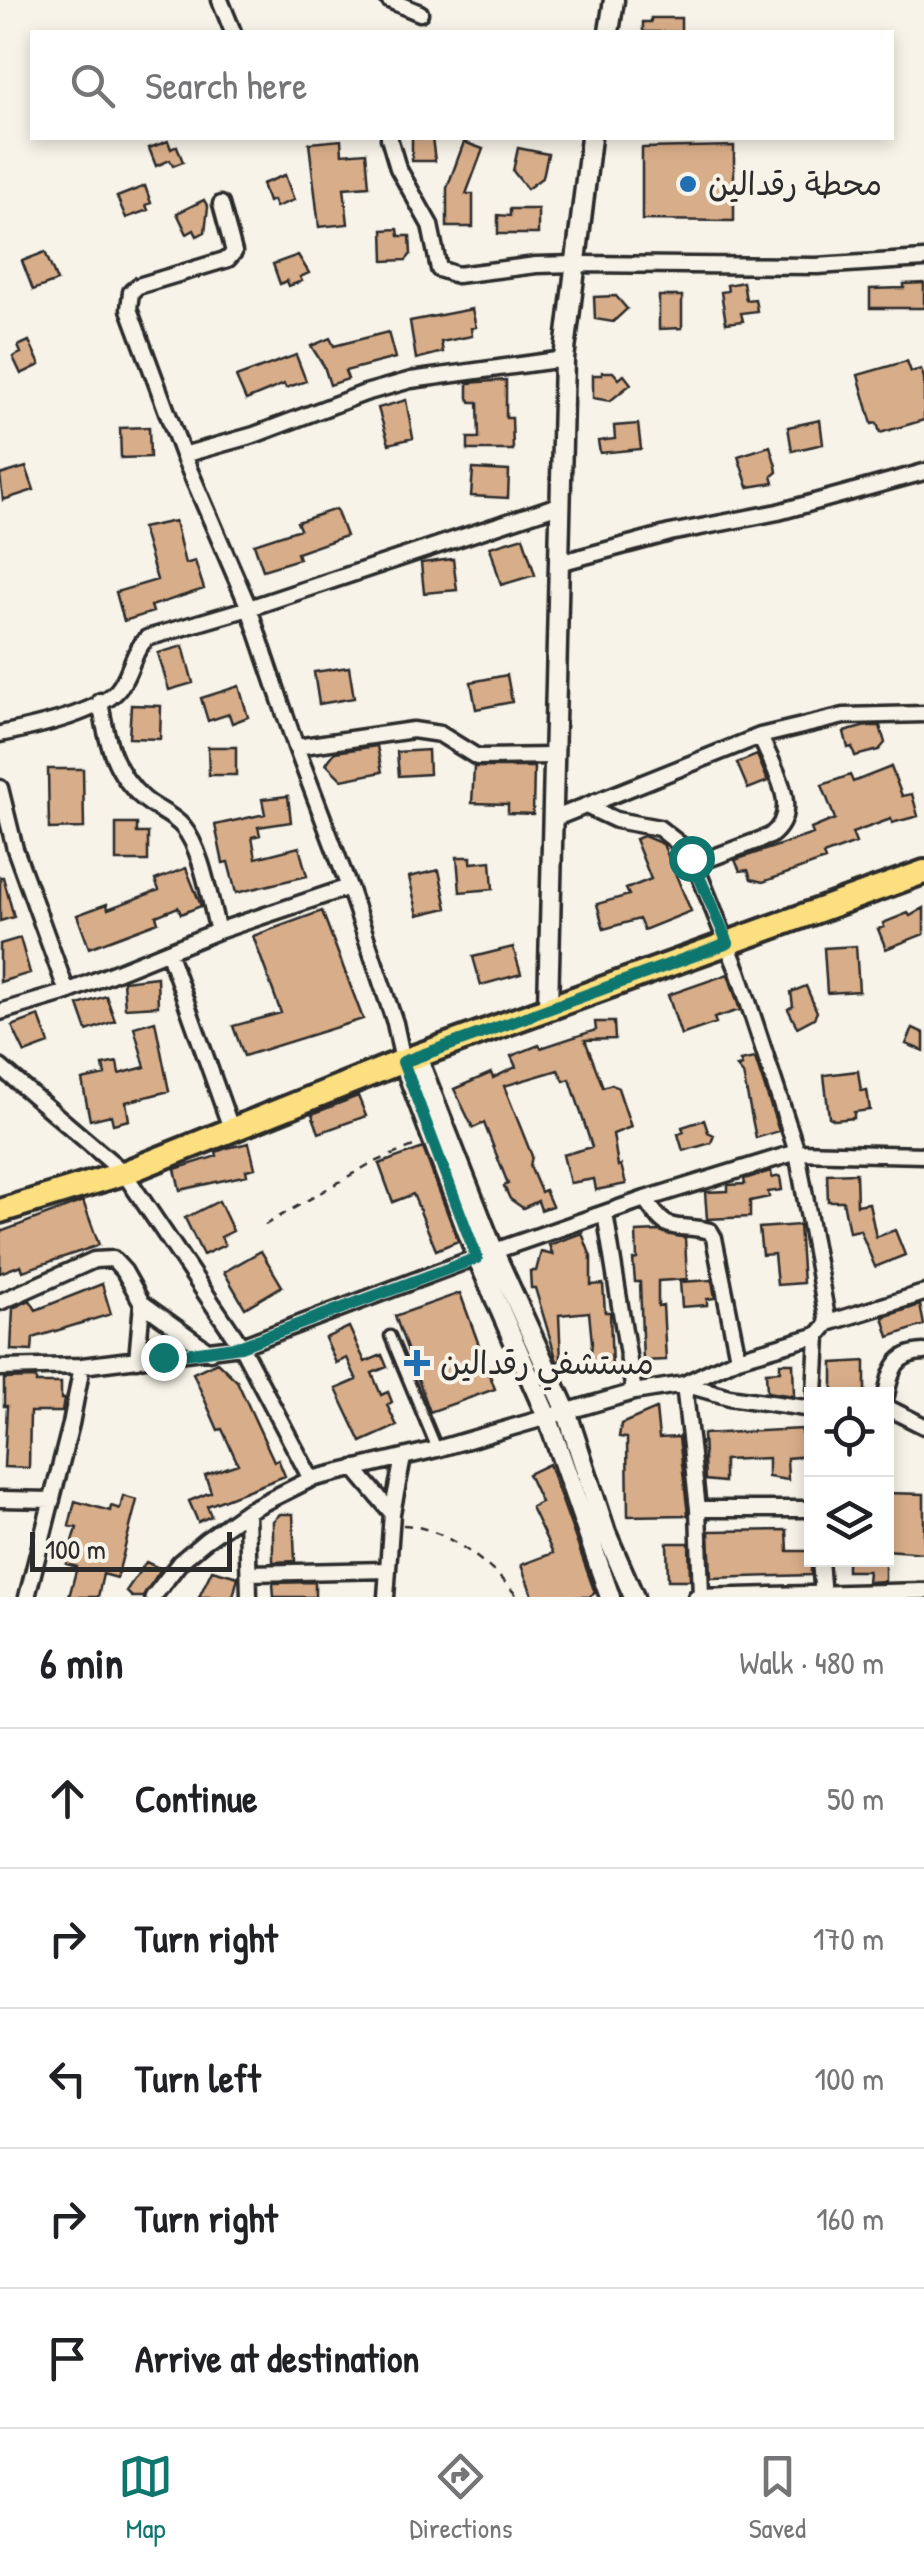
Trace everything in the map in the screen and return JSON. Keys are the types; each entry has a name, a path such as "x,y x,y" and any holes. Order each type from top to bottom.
{"main road":[{"path":"0,1212 124,1173 410,1059 924,872"}],"street":[{"path":"220,0 233,30"},
{"path":"390,0 420,13"},
{"path":"608,30 614,0"},
{"path":"390,140 398,168 430,224 439,269 445,273 457,275 536,265 817,266 924,260"},
{"path":"548,1008 564,360 591,140"},
{"path":"221,204 233,240 234,252 228,259 138,286 130,292 128,300 183,456 249,608 395,1023 548,1419 610,1597"},
{"path":"183,456 411,380 564,360"},
{"path":"559,563 670,533 778,512 924,472"},
{"path":"0,734 43,725 115,694 128,674 136,649 147,638 558,505"},
{"path":"100,702 105,734 119,772 147,802 186,829 218,931"},
{"path":"553,819 760,736 844,716 924,714"},
{"path":"296,746 413,730 440,734 476,756 555,756"},
{"path":"695,864 779,829 787,807 785,796 760,736"},
{"path":"0,788 15,848 66,992"},
{"path":"588,807 616,820 658,828 682,846 695,864 728,943 797,1152 823,1329 816,1387"},
{"path":"0,1012 66,992 218,931 349,887"},
{"path":"168,952 232,1131"},
{"path":"410,1059 432,1138 485,1255 567,1413 606,1532 634,1597"},
{"path":"4,1073 124,1173 241,1346 311,1479"},
{"path":"0,1368 82,1366 241,1346 645,1199 797,1152 924,1155"},
{"path":"645,1199 661,1223 710,1231 738,1358"},
{"path":"605,1213 634,1392"},
{"path":"0,1302 104,1258 112,1259 124,1271 142,1303 210,1352"},
{"path":"153,1597 180,1562 247,1511 311,1479 437,1450 634,1392 684,1384 738,1358 924,1293"},
{"path":"137,1360 142,1303"},
{"path":"889,1387 897,1360 905,1354 924,1352"},
{"path":"27,1597 82,1366"},
{"path":"684,1384 728,1397 804,1408"},
{"path":"684,1384 698,1509 698,1597 924,1592"},
{"path":"894,1411 924,1426"},
{"path":"386,1597 392,1519 403,1458"},
{"path":"354,1468 392,1519"},
{"path":"0,1499 52,1500"},
{"path":"698,1509 804,1509"},
{"path":"247,1511 249,1597"},
{"path":"821,1567 823,1595"},
{"path":"249,1573 388,1570"}],"lane":[{"path":"390,1336 437,1450"}],"path":[{"path":"266,1225 368,1165 432,1138"},
{"path":"392,1519 423,1526 457,1545 502,1578 518,1597"}],"building":[{"path":"651,18 681,18 681,30 643,30 643,22 651,22"},
{"path":"341,140 342,154 366,152 369,186 344,188 348,224 319,227 309,143"},
{"path":"412,140 432,140 435,161 412,161"},
{"path":"168,141 171,149 177,146 183,162 173,166 170,160 156,166 149,148"},
{"path":"464,142 483,149 466,194 473,194 473,227 447,227 447,188"},
{"name":"محطة رقدالين","path":"734,146 734,221 642,220 642,148"},
{"path":"518,148 548,154 543,177 527,189 513,171"},
{"path":"285,175 294,200 276,207 273,200 268,202 262,184"},
{"path":"145,186 151,203 146,205 148,210 126,218 117,197"},
{"path":"204,200 208,207 205,232 197,236 194,230 187,234 177,213"},
{"path":"510,209 538,209 538,234 498,234 498,215 510,216"},
{"path":"398,229 399,236 410,236 411,254 406,260 384,261 383,230"},
{"path":"45,252 57,281 33,290 22,261"},
{"path":"298,255 309,273 289,286 287,281 280,284 273,264"},
{"path":"743,282 746,300 755,299 757,311 741,313 743,321 726,323 721,292 728,291 727,285"},
{"path":"924,283 924,308 870,308 870,289"},
{"path":"616,296 627,309 613,322 595,319 594,297"},
{"path":"659,296 682,296 682,328 659,329"},
{"path":"472,309 476,327 471,328 472,336 441,342 443,352 416,359 410,321"},
{"path":"388,332 395,358 345,371 348,379 330,385 311,346 330,338 334,346"},
{"path":"29,341 40,365 21,374 13,357 21,353 18,346"},
{"path":"296,355 306,381 286,388 284,384 246,400 236,377"},
{"path":"907,361 911,372 921,369 924,378 924,420 880,433 877,423 872,424 858,375"},
{"path":"613,372 619,379 624,375 631,384 610,401 593,398 593,375"},
{"path":"506,380 506,418 512,418 513,450 468,450 468,438 479,438 478,402 468,398 468,383"},
{"path":"406,400 413,438 389,444 378,408"},
{"path":"820,420 823,444 792,451 788,427"},
{"path":"638,424 641,449 600,453 598,441 615,439 614,426"},
{"path":"149,427 150,457 121,458 120,428"},
{"path":"770,446 777,472 772,476 774,483 748,487 738,456"},
{"path":"26,467 34,490 3,500 0,475"},
{"path":"473,469 509,471 508,498 471,496"},
{"path":"336,509 346,536 297,553 299,559 263,570 254,544 300,529 297,522"},
{"path":"175,521 185,564 195,561 204,589 151,606 153,612 124,621 116,592 157,580 142,528"},
{"path":"523,537 535,575 501,585 490,547"},
{"path":"453,559 457,590 424,593 421,563"},
{"path":"183,646 193,683 169,690 158,653"},
{"path":"349,667 354,698 319,704 314,672"},
{"path":"507,675 512,702 476,709 471,682"},
{"path":"239,686 248,717 232,723 229,714 208,721 201,698"},
{"path":"131,705 161,706 160,739 129,738"},
{"path":"880,726 885,743 879,750 855,756 852,747 848,748 844,732"},
{"path":"377,746 382,772 342,780 326,764 335,752"},
{"path":"208,747 236,747 236,775 209,775"},
{"path":"428,750 429,774 399,776 397,752"},
{"path":"757,755 768,781 748,789 737,763"},
{"path":"474,767 534,767 533,814 508,813 508,804 472,803"},
{"path":"891,767 902,796 912,794 918,816 892,823 891,819 852,833 856,843 823,855 825,860 763,882 751,879 748,870 740,871 735,860 813,834 811,829 835,819 822,785 850,775 853,782"},
{"path":"48,769 83,769 84,828 49,829"},
{"path":"288,796 291,822 258,827 260,835 252,837 256,858 299,847 307,876 236,893 228,862 223,863 215,825 265,814 262,799"},
{"path":"116,824 137,824 137,833 148,833 148,861 116,861"},
{"path":"644,836 663,844 691,911 644,930 639,919 604,929 597,904 629,895 626,889 651,879 635,839"},
{"path":"457,857 471,857 471,863 491,861 493,889 460,892"},
{"path":"186,868 201,906 181,914 178,907 156,916 158,922 89,948 77,915 107,904 108,909 159,890 155,880"},
{"path":"439,870 447,908 418,915 409,877"},
{"path":"0,877 14,917 0,921"},
{"path":"924,908 924,934 886,949 878,929 884,927 883,923"},
{"path":"322,911 363,1019 244,1056 233,1026 281,1013 253,936"},
{"path":"20,938 30,973 0,982 0,944"},
{"path":"856,946 859,991 827,993 824,948"},
{"path":"513,947 521,974 481,985 473,957"},
{"path":"728,974 740,1010 681,1035 668,995"},
{"path":"157,977 158,1006 125,1008 123,981"},
{"path":"806,986 817,1012 797,1027 788,1009 793,1006 791,992"},
{"path":"106,996 115,1021 87,1031 78,1005"},
{"path":"39,1016 49,1044 25,1053 12,1026"},
{"path":"155,1021 169,1091 126,1102 129,1120 113,1124 111,1115 90,1120 82,1080 105,1075 103,1065 117,1062 119,1074 145,1067 134,1027"},
{"path":"595,1022 614,1022 615,1039 585,1040 603,1087 612,1084 618,1088 631,1127 613,1134 618,1166 621,1165 626,1184 596,1190 594,1179 570,1183 563,1155 592,1147 570,1079 564,1081 558,1070 504,1086 532,1156 530,1166 552,1206 541,1210 538,1201 523,1208 510,1199 504,1186 508,1184 484,1123 473,1128 454,1089 516,1067 511,1056 596,1030"},
{"path":"913,1028 924,1033 924,1051 906,1044"},
{"path":"755,1058 779,1131 756,1138 743,1074 737,1067 742,1066 740,1061"},
{"path":"858,1071 861,1091 867,1090 870,1110 854,1112 854,1118 829,1117 824,1075"},
{"path":"358,1096 366,1116 319,1133 312,1114"},
{"path":"704,1120 708,1132 714,1135 711,1143 683,1151 678,1134 684,1132 682,1127"},
{"path":"249,1143 255,1168 246,1170 247,1175 180,1190 175,1169"},
{"path":"423,1148 458,1241 436,1250 413,1194 393,1202 379,1164"},
{"path":"771,1171 772,1178 780,1176 782,1190 750,1201 750,1217 707,1219 705,1192 728,1191 728,1185 745,1184 744,1179"},
{"path":"856,1173 857,1205 869,1203 876,1237 895,1230 905,1255 875,1267 860,1230 849,1232 843,1201 828,1201 827,1174"},
{"path":"83,1201 99,1245 23,1271 21,1265 0,1273 0,1232"},
{"path":"219,1201 233,1231 221,1237 225,1245 203,1255 185,1218"},
{"path":"799,1225 803,1283 777,1285 774,1254 762,1255 759,1228"},
{"path":"659,1231 685,1238 687,1279 658,1281 666,1360 643,1361 640,1282 635,1282 633,1260 637,1259 636,1232"},
{"path":"582,1233 591,1257 591,1285 603,1284 605,1312 610,1312 612,1368 587,1369 587,1352 591,1352 592,1343 589,1312 559,1315 561,1361 557,1361 535,1288 531,1288 530,1271 536,1271 541,1252 553,1255 549,1245"},
{"path":"261,1251 282,1286 245,1308 224,1272"},
{"path":"712,1280 715,1298 707,1299 707,1305 682,1307 680,1282"},
{"path":"102,1284 111,1314 33,1338 32,1351 11,1350 13,1308 30,1300 36,1310"},
{"path":"460,1293 495,1389 430,1412 395,1316"},
{"path":"920,1305 924,1325 889,1337 883,1317"},
{"path":"349,1327 365,1362 382,1355 387,1367 372,1373 381,1395 388,1392 392,1402 387,1405 397,1426 361,1442 336,1389 357,1380 347,1358 336,1363 325,1338"},
{"path":"865,1361 865,1387 833,1387 833,1363"},
{"path":"217,1362 237,1381 274,1461 278,1459 285,1476 207,1506 211,1516 198,1522 189,1501 211,1492 205,1475 238,1464 193,1373"},
{"path":"780,1363 793,1363 794,1396 767,1392 766,1372 780,1371"},
{"path":"36,1378 36,1383 61,1383 62,1412 30,1412 29,1468 4,1467 4,1379"},
{"path":"656,1409 659,1438 679,1437 688,1515 628,1516 627,1438 619,1437 621,1424"},
{"path":"802,1429 804,1456 787,1458 788,1480 768,1477 768,1458 724,1460 724,1482 705,1480 703,1434"},
{"path":"549,1464 595,1593 589,1597 533,1597 521,1565 553,1553 531,1507 541,1502 528,1474"},
{"path":"894,1493 924,1494 924,1553 894,1551"},
{"path":"123,1496 137,1500 117,1578 103,1574 98,1597 69,1597 77,1567 66,1564 77,1528 69,1526 75,1501 110,1511 111,1506 120,1509"},
{"path":"280,1514 293,1514 295,1561 273,1562 273,1521"},
{"path":"787,1530 788,1551 804,1551 804,1567 811,1567 811,1575 711,1578 709,1531"},
{"path":"667,1543 689,1543 690,1580 668,1580"},
{"path":"146,1562 161,1569 143,1597 132,1597 126,1591"},
{"path":"847,1567 885,1567 885,1581 867,1582 868,1571 847,1571"},
{"path":"212,1570 238,1577 233,1597 199,1597"},
{"path":"315,1582 315,1597 274,1597 273,1583"}],"place":[{"name":"محطة رقدالين","path":"688,184"},
{"name":"مستشفي رقدالين","path":"417,1363"}],"route":[{"path":"163,1357 241,1346 477,1258 403,1062 728,943 691,858"}]}
